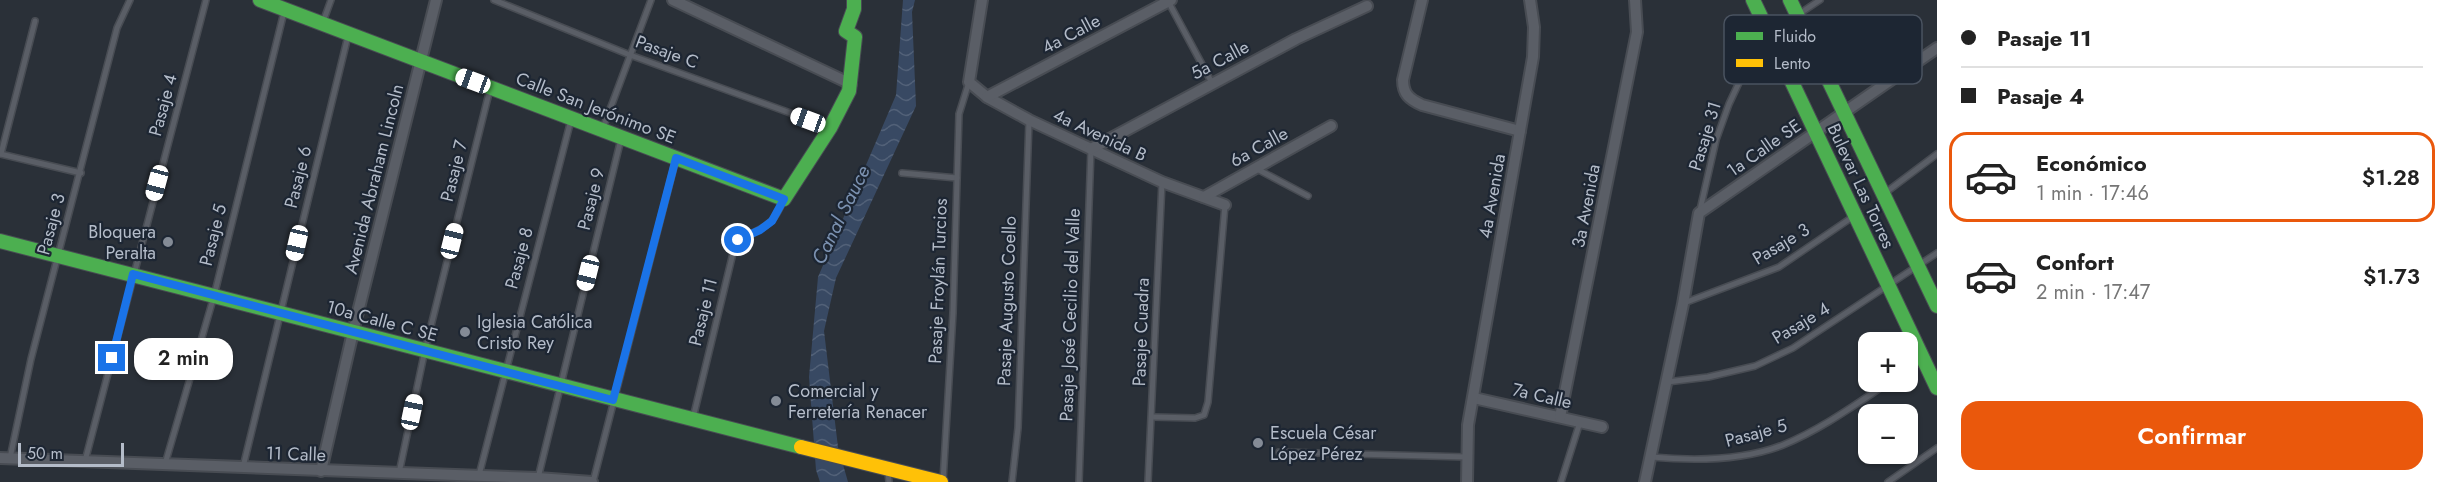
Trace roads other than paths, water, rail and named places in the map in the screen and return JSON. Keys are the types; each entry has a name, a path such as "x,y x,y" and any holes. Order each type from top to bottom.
{"street":[{"name":"Calle San Jerónimo SE","path":"260,0 784,199"},
{"name":"Avenida Abraham Lincoln","path":"321,471 353,332 436,0"},
{"path":"673,0 851,84"},
{"path":"784,199 830,128 851,84 855,37 846,31 854,9 854,0"},
{"path":"969,82 982,0"},
{"path":"1422,0 1403,80 1403,91 1411,100 1422,105 1520,131"},
{"name":"4a Avenida","path":"1467,482 1468,425 1533,57 1534,27 1530,0"},
{"name":"3a Avenida","path":"1560,417 1637,32 1635,0"},
{"name":"Bulevar Las Torres","path":"1790,0 1797,15"},
{"name":"4a Calle","path":"987,97 1170,1"},
{"name":"5a Calle","path":"1092,149 1296,39 1366,6"},
{"name":"1a Calle SE","path":"1922,58 1937,48"},
{"name":"4a Avenida B","path":"969,82 987,97 1029,120 1162,182 1225,205"},
{"name":"Bulevar Las Torres","path":"1793,84 1937,388"},
{"name":"Bulevar Las Torres","path":"1830,84 1937,306"},
{"name":"1a Calle SE","path":"1699,213 1885,84"},
{"name":"6a Calle","path":"1203,196 1331,126"},
{"path":"1645,482 1683,304 1699,213"},
{"name":"10a Calle C SE","path":"0,241 613,400 942,482"},
{"name":"7a Calle","path":"1474,398 1602,427"},
{"name":"11 Calle","path":"5,458 592,482"}],"lane":[{"name":"Pasaje 3","path":"5,458 117,28 130,0"},
{"name":"Pasaje 4","path":"86,461 206,0"},
{"path":"322,24 331,0"},
{"name":"Pasaje C","path":"494,0 630,54 830,128"},
{"path":"603,129 651,0"},
{"path":"1797,15 1820,0"},
{"path":"1170,1 1212,83"},
{"name":"Pasaje 5","path":"165,466 214,296 285,9"},
{"path":"35,21 1,154 81,173"},
{"name":"Pasaje 6","path":"243,468 348,33"},
{"name":"Pasaje Froylán Turcios","path":"942,482 953,313 959,114 969,82"},
{"name":"Pasaje 31","path":"1699,213 1716,140 1738,84"},
{"name":"Pasaje 7","path":"399,473 425,350 491,87"},
{"name":"Pasaje 8","path":"479,476 572,118"},
{"name":"Pasaje Augusto Coello","path":"1012,482 1018,428 1029,120"},
{"name":"Pasaje 9","path":"538,478 622,137"},
{"name":"Pasaje José Cecilio del Valle","path":"1079,482 1092,149"},
{"path":"1884,194 1937,154"},
{"path":"592,482 676,158"},
{"path":"1255,168 1308,196"},
{"path":"902,173 957,178"},
{"name":"Pasaje Cuadra","path":"1148,482 1153,417 1162,182"},
{"name":"Pasaje 11","path":"692,420 734,249 738,240 760,230 772,221 784,199"},
{"path":"1153,417 1195,418 1204,415 1225,205"},
{"name":"Pasaje 3","path":"1683,304 1779,267 1855,215"},
{"name":"Pasaje 4","path":"1666,382 1708,377 1755,366 1793,348 1937,253"},
{"path":"1918,362 1923,359"},
{"name":"Pasaje 5","path":"1649,457 1684,460 1734,457 1782,446 1828,423 1874,392"},
{"path":"1561,482 1580,422"},
{"path":"1888,482 1937,448"},
{"path":"1279,452 1467,457"},
{"path":"888,467 889,482"}],"water":[{"path":"903,0 915,0 912,12 916,106 836,278 824,331 838,447 848,482 820,482 816,470 809,377 818,277 896,95"}],"place":[{"name":"Bloquera Peralta","path":"168,242"},
{"name":"Iglesia Católica Cristo Rey","path":"465,332"},
{"name":"Comercial y Ferretería Renacer","path":"776,401"},
{"name":"Escuela César López Pérez","path":"1258,443"}],"water label":[{"name":"Canal Sauce","path":"841,215"}]}
